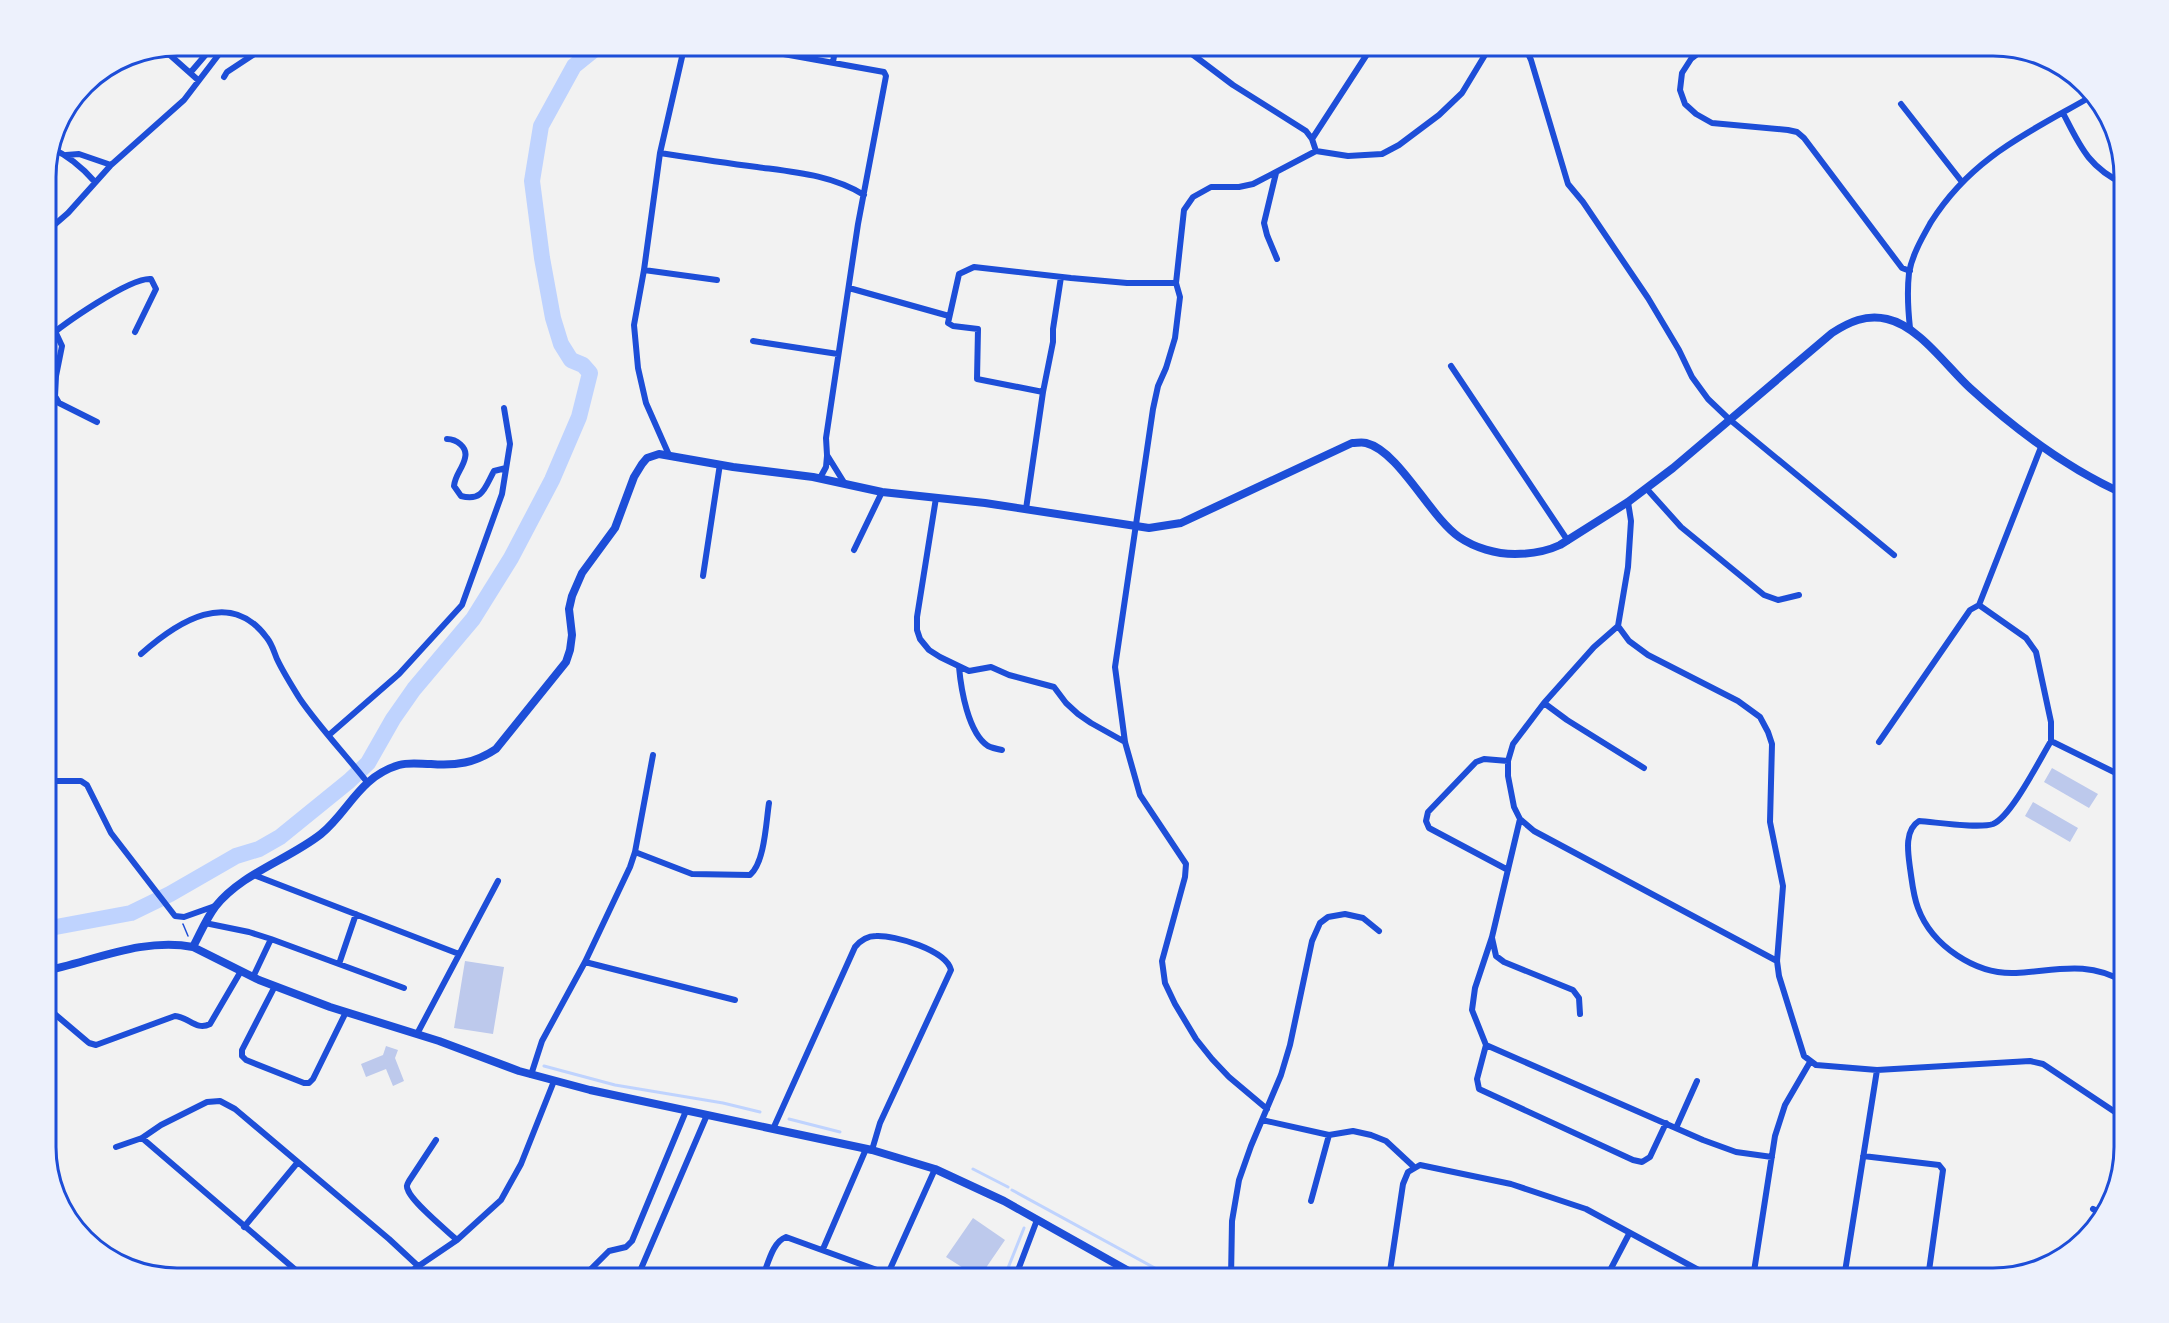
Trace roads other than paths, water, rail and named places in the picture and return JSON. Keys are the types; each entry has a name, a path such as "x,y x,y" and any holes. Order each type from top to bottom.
{"street":[{"path":"171,56 198,80"},
{"path":"190,73 205,56"},
{"path":"56,223 111,165 184,100 217,56"},
{"path":"224,77 227,72 251,56"},
{"path":"796,56 884,72 886,80 864,195 838,354 826,438 828,455 820,478"},
{"path":"833,62 834,56"},
{"path":"1195,56 1233,85 1306,131 1316,151"},
{"path":"1312,139 1366,56"},
{"path":"1267,1108 1229,1077 1212,1059 1196,1039 1165,983 1162,961 1185,877 1186,864 1140,795 1125,742 1115,667 1153,410 1158,386 1175,338 1180,297 1176,283 1184,210 1193,197 1211,187 1245,187 1316,151 1364,156 1382,154 1399,145 1439,115 1462,93 1484,56"},
{"path":"1529,56 1568,184 1583,202 1648,298 1692,377 1708,399 1729,419 1894,555"},
{"path":"1694,56 1682,73 1680,90 1685,104 1696,114 1712,123 1797,132 1804,138 1902,268 1910,271"},
{"path":"669,455 646,403 638,368 634,325 660,153 682,57"},
{"path":"1910,328 1908,305 1910,271 1917,248 1937,213 1980,164 2001,148 2085,100"},
{"path":"1900,104 1962,182"},
{"path":"2063,113 2083,153 2113,178"},
{"path":"59,151 66,154 79,154 111,165"},
{"path":"660,153 792,171 832,180 864,195"},
{"path":"66,154 95,182"},
{"path":"1276,173 1264,223 1277,259"},
{"path":"1043,392 977,378 978,329 950,325 949,316 959,274 974,267 1126,283 1176,283"},
{"path":"644,270 717,280"},
{"path":"1026,509 1061,277"},
{"path":"56,331 133,283 152,279 156,288 135,332"},
{"path":"849,288 949,316"},
{"path":"191,944 215,906 254,874 321,834 367,782 399,765 412,763 467,764 496,749 566,662 572,635 569,609 582,573 615,528 634,477 647,458 659,454 820,478 882,492 1026,509 1136,526 1166,527 1181,523 1352,443 1364,442 1376,447 1395,464 1458,536 1480,548 1504,554 1529,554 1550,550 1568,541 1628,502 1832,333 1850,321 1867,317 1888,319 1910,328 1971,388 2040,447 2113,488"},
{"path":"56,334 62,346 56,376"},
{"path":"753,341 838,354"},
{"path":"1451,366 1568,541"},
{"path":"56,398 59,403 97,422"},
{"path":"329,735 399,674 462,605 502,494 510,444 504,408"},
{"path":"447,439 457,442 465,452 466,458 455,478 454,486 461,496 475,498 481,494 494,471 506,468"},
{"path":"1879,741 1970,610 1979,605 2040,447"},
{"path":"828,455 846,485"},
{"path":"703,576 720,464"},
{"path":"1646,488 1681,527 1764,595 1778,600 1799,595"},
{"path":"854,550 882,492"},
{"path":"936,498 920,588 916,630 920,639 929,650 969,671 991,667 1009,675 1054,687 1078,714 1125,742"},
{"path":"1628,502 1630,521 1628,567 1618,626 1594,647 1544,703 1513,744 1508,760 1510,791 1514,807 1521,819 1534,831 1777,961"},
{"path":"1979,605 2026,638 2037,652 2051,722 2051,741 2012,806 1993,824 1919,821 1913,825 1909,832 1908,844 1913,891 1918,908 1924,922 1941,942 1960,957 1989,970 2017,973 2084,968 2114,978"},
{"path":"141,654 165,633 212,612 238,613 251,621 268,639 301,700 367,782"},
{"path":"1618,626 1629,642 1648,655 1738,701 1760,717 1768,732 1772,744 1770,822 1783,886 1777,961 1779,976 1804,1056 1810,1062 1816,1065 1877,1070 2030,1061 2043,1064 2114,1111"},
{"path":"958,667 966,709 977,735 988,746 1002,750"},
{"path":"1544,703 1644,768"},
{"path":"2051,741 2114,772"},
{"path":"531,1075 542,1041 585,962 635,852 653,755"},
{"path":"1508,760 1484,759 1476,762 1428,812 1426,821 1429,828 1508,870"},
{"path":"56,781 81,781 87,785 111,833 172,914 180,918 215,906"},
{"path":"635,852 692,874 750,875 760,858 769,803"},
{"path":"1521,819 1492,937 1475,988 1472,1010 1486,1044 1477,1079 1479,1089 1633,1160 1642,1162 1650,1157 1666,1123"},
{"path":"254,874 459,954"},
{"path":"417,1034 498,881"},
{"path":"339,964 356,914"},
{"path":"1232,1268 1232,1221 1239,1180 1281,1075 1312,941 1320,923 1328,917 1345,914 1363,918 1378,931"},
{"path":"205,923 271,939 404,988"},
{"path":"772,1129 855,946 865,939 876,936 912,941 945,960 951,970 823,1250"},
{"path":"1492,937 1496,956 1504,962 1573,990 1579,998 1580,1014"},
{"path":"253,977 271,939"},
{"path":"56,968 146,946 191,944 275,986 531,1075 869,1150 935,1169 1004,1201 1123,1268"},
{"path":"585,962 735,1000"},
{"path":"56,1015 89,1042 96,1045 175,1016 184,1018 196,1026 204,1027 210,1024 241,971"},
{"path":"275,986 242,1050 242,1056 304,1083 309,1083 313,1079 346,1012"},
{"path":"1486,1044 1736,1152 1772,1157"},
{"path":"1755,1268 1772,1157 1782,1113 1810,1062"},
{"path":"1846,1268 1877,1070"},
{"path":"116,1146 142,1138 161,1125 207,1102 220,1101 235,1109 420,1267 457,1240 501,1200 521,1164 554,1081"},
{"path":"1676,1128 1697,1082"},
{"path":"592,1268 609,1251 626,1246 632,1241 686,1111"},
{"path":"641,1268 707,1115"},
{"path":"1262,1120 1329,1135 1353,1131 1371,1135 1386,1141 1414,1167"},
{"path":"1311,1201 1329,1135"},
{"path":"142,1138 293,1268"},
{"path":"436,1140 409,1181 407,1188 410,1194 457,1240"},
{"path":"1863,1156 1940,1165 1943,1170 1929,1268"},
{"path":"244,1227 298,1162"},
{"path":"1390,1268 1403,1184 1408,1172 1420,1165 1511,1184 1586,1209 1695,1268"},
{"path":"891,1268 935,1169"},
{"path":"1019,1268 1037,1220"},
{"path":"1611,1268 1629,1234"},
{"path":"766,1268 776,1244 782,1238 790,1238 867,1268"}],"waterway":[{"path":"56,927 131,913 170,894 236,856 259,849 280,837 368,763 393,719 414,689 473,619 511,558 552,480 579,417 590,373 583,365 571,360 561,344 553,318 532,181 541,126 574,66 586,56"},
{"path":"544,1066 615,1085 723,1103 760,1112"},
{"path":"789,1119 840,1132"},
{"path":"973,1169 1008,1187"},
{"path":"1012,1190 1155,1268"},
{"path":"1008,1268 1024,1228"}]}
